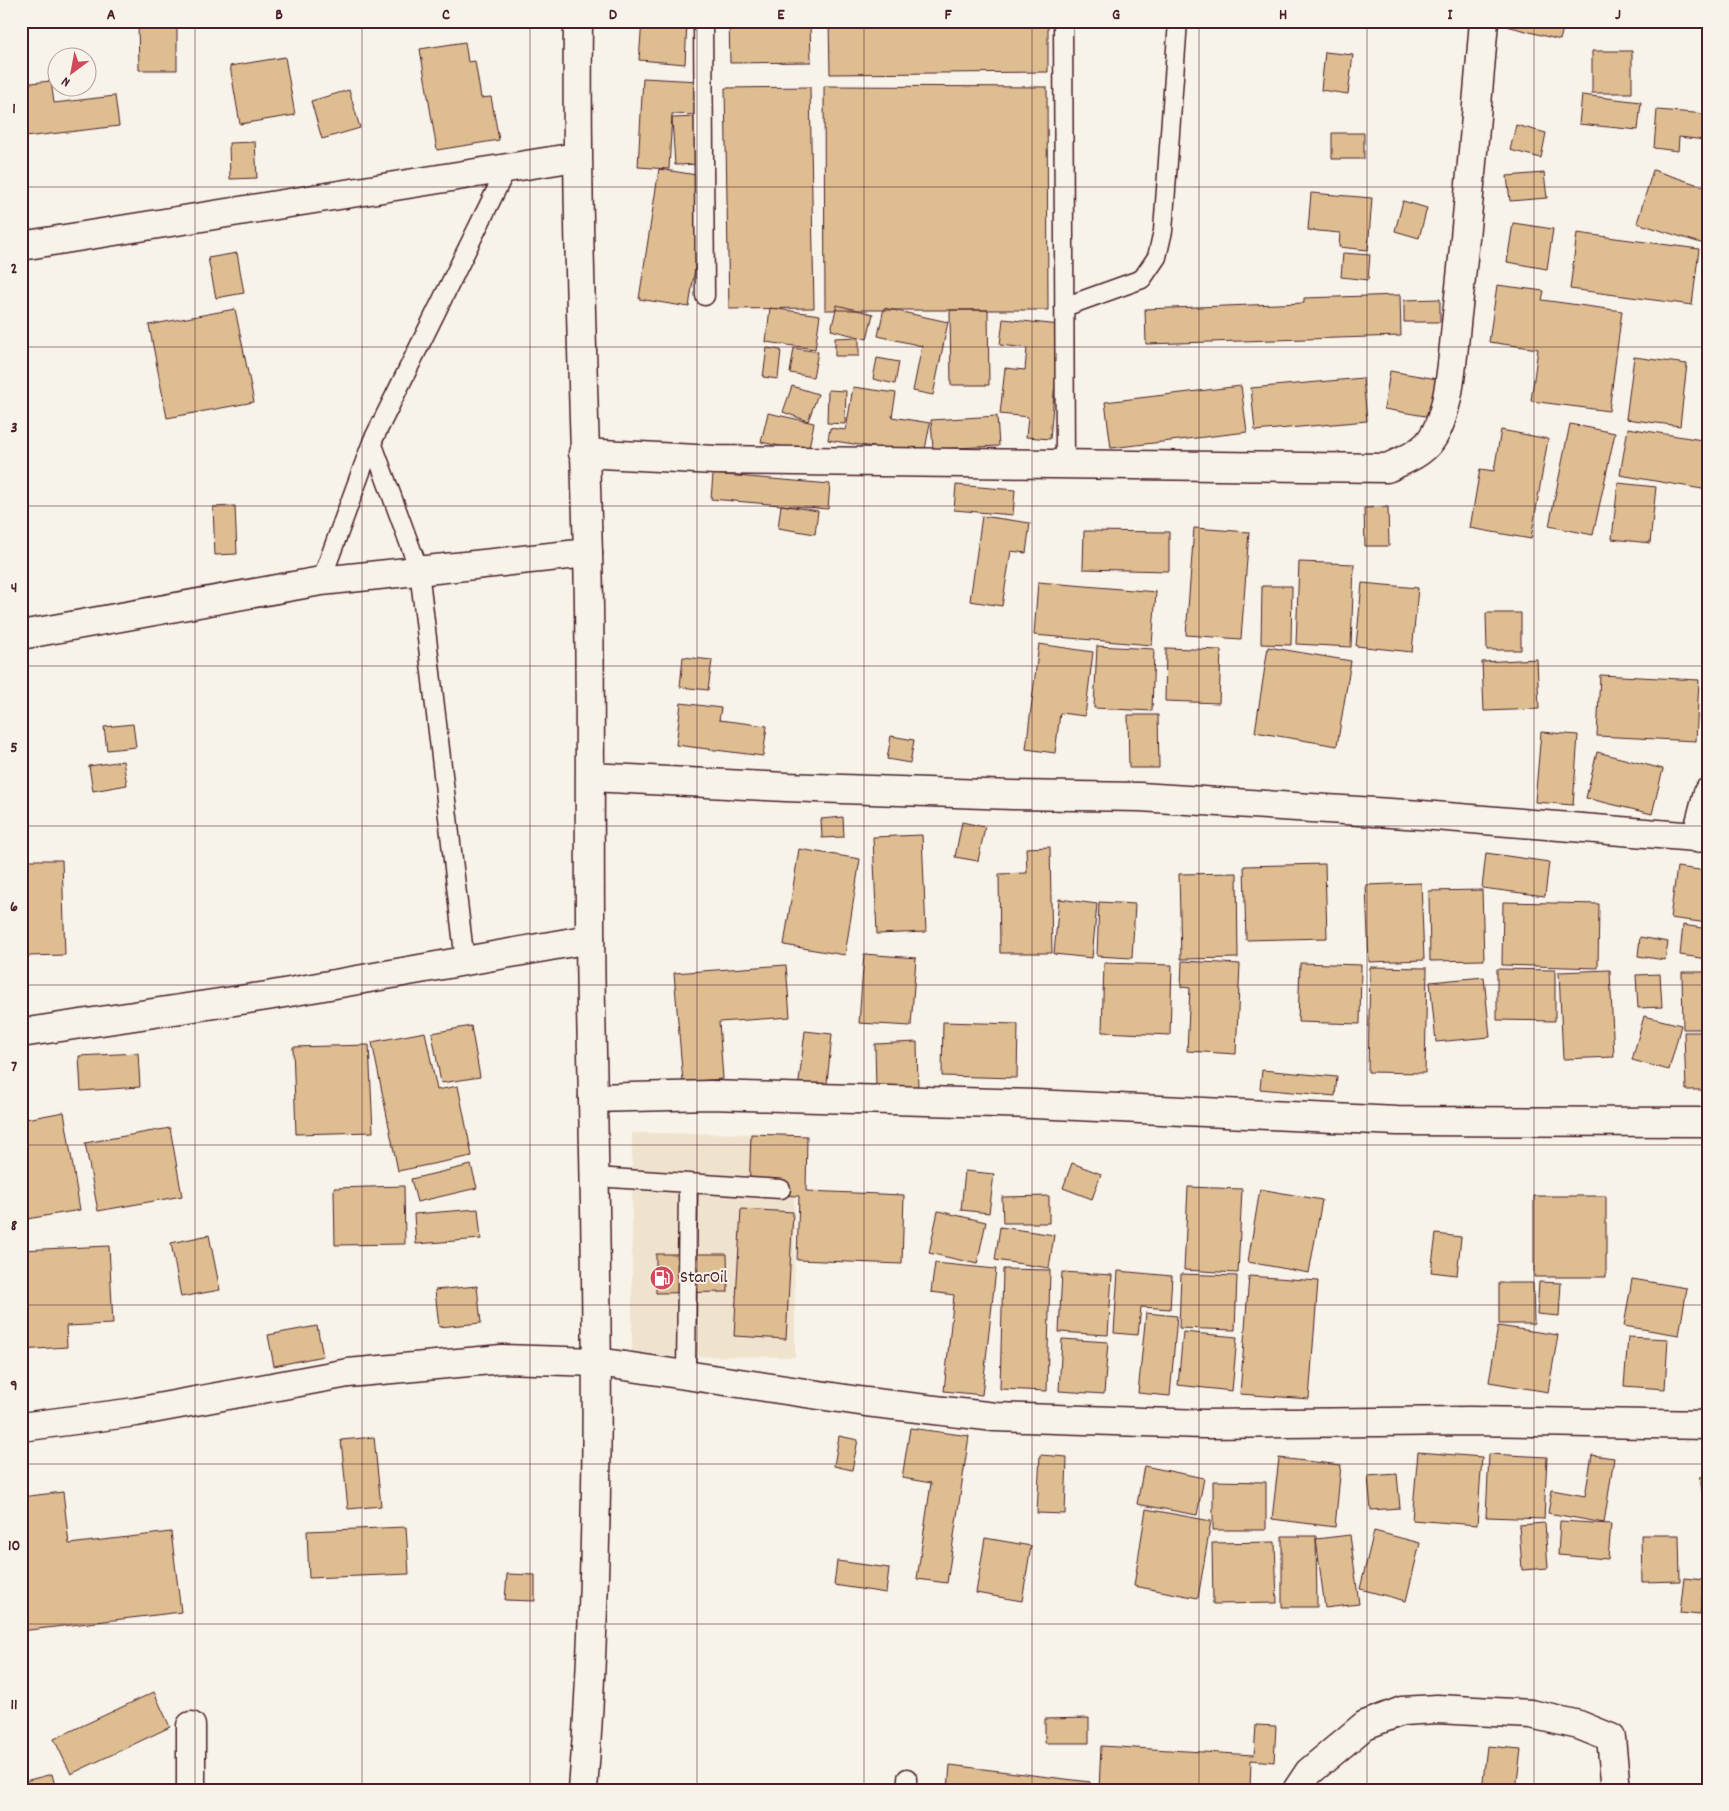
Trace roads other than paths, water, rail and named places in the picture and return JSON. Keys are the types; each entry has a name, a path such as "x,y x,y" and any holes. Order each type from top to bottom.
{"street":[{"path":"578,21 576,157 583,452 588,553 591,777 590,939 598,1362 594,1556 583,1790"},
{"path":"583,452 715,460 1387,468 1411,457 1431,441 1440,421 1449,386 1472,184 1484,21"},
{"path":"21,246 506,170 576,157"},
{"path":"21,635 321,581 588,553"},
{"path":"591,777 796,788 1180,799 1413,814 1702,838 1708,792"},
{"path":"21,1033 267,996 590,939"},
{"path":"594,1098 719,1095 1034,1104 1397,1121 1708,1122"},
{"path":"21,1427 136,1412 348,1373 502,1359 598,1362 866,1402 995,1417 1204,1424 1470,1420 1708,1425"},
{"path":"1297,1790 1309,1772 1365,1725 1402,1711 1437,1709 1531,1714 1579,1725 1611,1738 1616,1790"},
{"path":"190,1726 191,1790"}],"lane":[{"path":"703,21 705,296"},
{"path":"1063,21 1065,465"},
{"path":"1064,307 1142,279 1157,257 1163,230 1178,21"},
{"path":"321,581 372,442 506,170"},
{"path":"372,442 419,570 464,962"},
{"path":"595,1177 781,1190"},
{"path":"686,1375 688,1184"}],"place":[{"name":"StarOil","path":"662,1278"}]}
